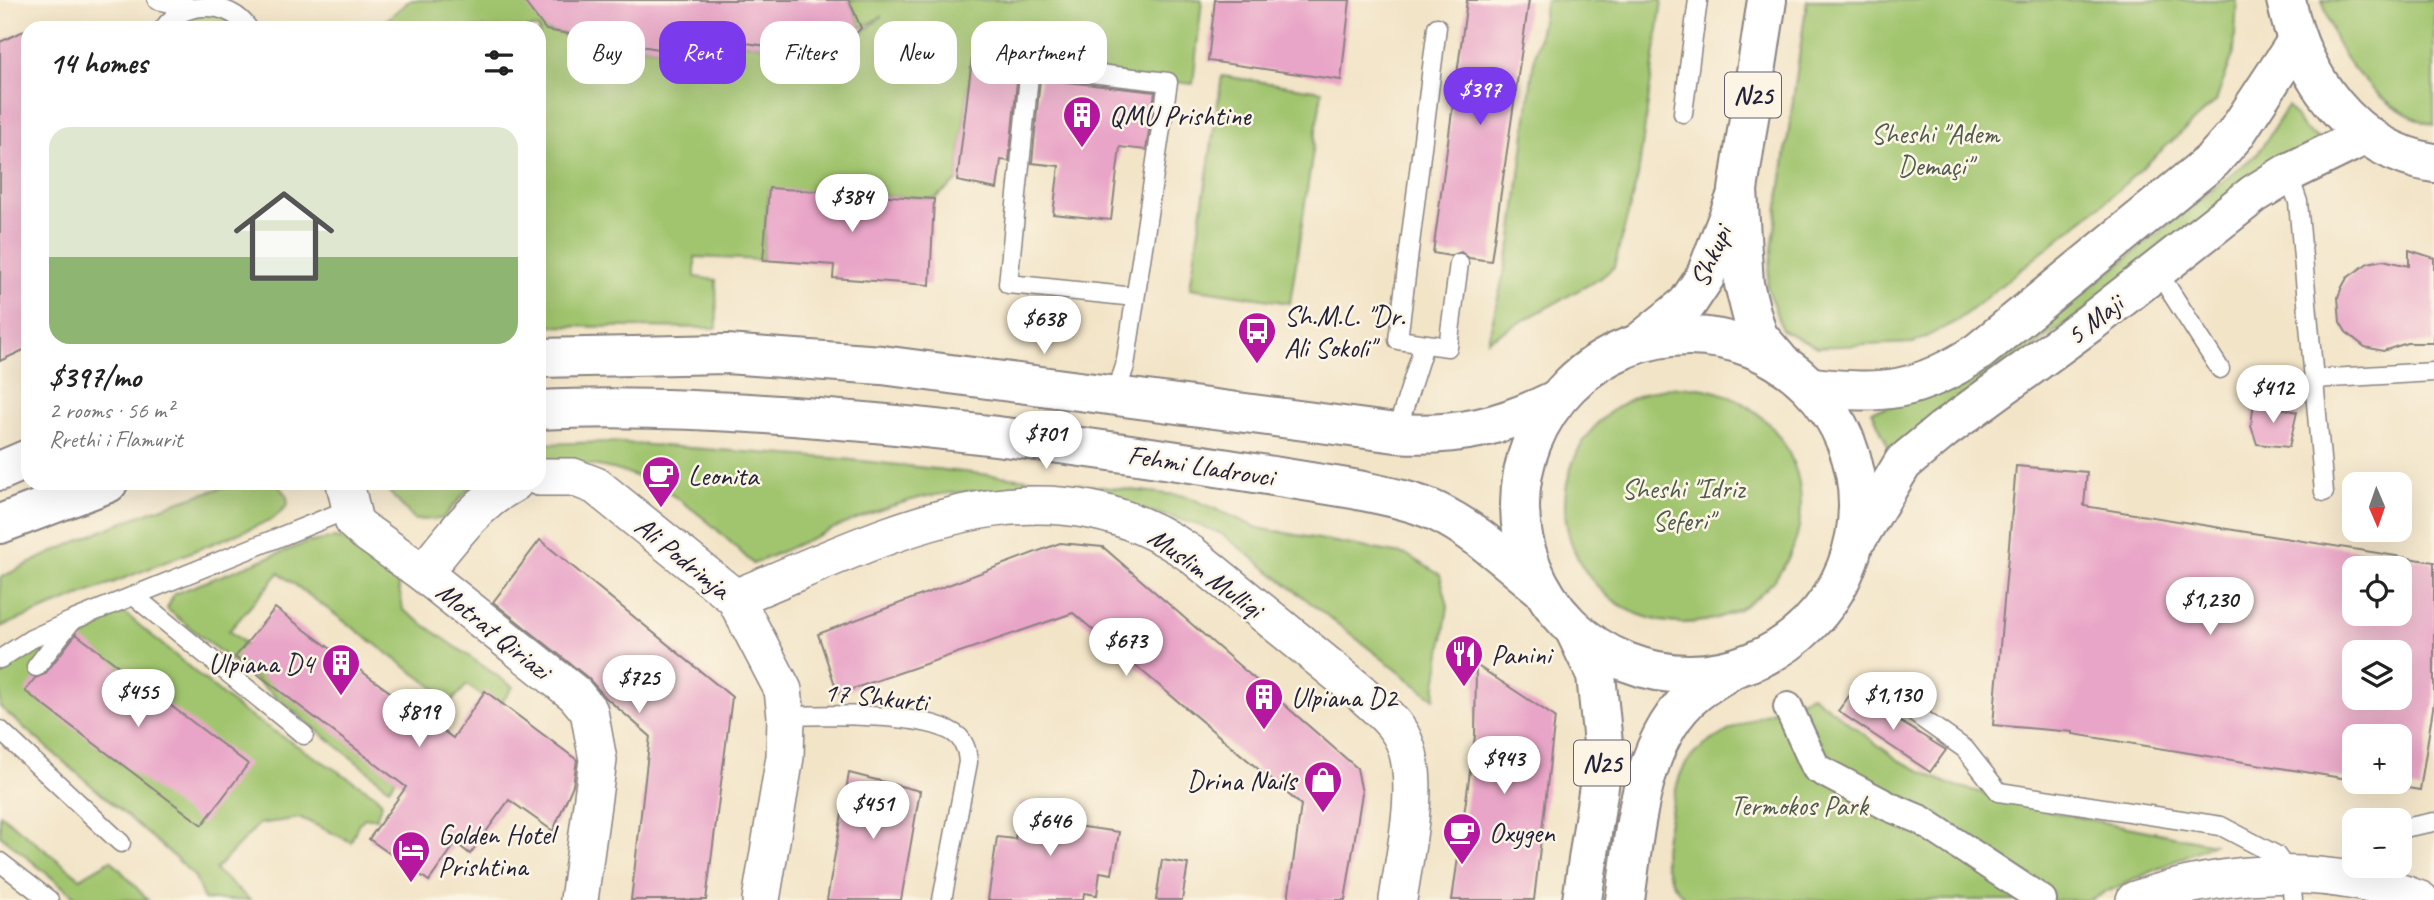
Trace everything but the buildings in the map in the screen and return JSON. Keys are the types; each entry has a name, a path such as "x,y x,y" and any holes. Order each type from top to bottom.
{"main road":[{"name":"Shkupi","path":"1767,0 1738,190 1744,284 1758,336 1778,359"},
{"path":"2286,0 2304,60 2347,121 2408,159 2434,163"},
{"name":"5 Maji","path":"1813,387 1884,392 1950,371 1978,352 2213,160 2235,135 2297,41"},
{"name":"5 Maji","path":"1856,540 1903,463 1943,430 2091,322 2243,202 2288,173 2366,135"},
{"name":"Shkupi","path":"1640,342 1687,304 1704,277 1738,190"},
{"path":"1694,335 1737,341 1778,359 1813,387 1832,412 1846,439 1859,489 1856,540 1838,588 1803,632 1769,655 1732,669 1700,674 1667,673 1627,662 1599,648 1574,629 1541,588 1523,542 1520,492 1530,443 1555,400 1593,365 1640,342 1694,335"},
{"name":"Fehmi Lladrovci","path":"546,358 657,353 781,357 883,365 1396,433 1436,436 1475,430 1517,419 1555,400"},
{"name":"Fehmi Lladrovci","path":"546,411 673,409 938,428 1112,450 1353,489 1392,497 1437,512 1476,537 1541,588"},
{"path":"0,471 21,462"},
{"path":"0,524 89,490"},
{"name":"N25","path":"1574,629 1595,675 1604,753 1582,900"},
{"name":"N25","path":"1625,900 1649,761 1667,728 1694,694 1732,669"}],"street":[{"name":"Ali Podrimja","path":"546,477 573,477 596,486 735,598 783,690 786,716 779,797 761,900"},
{"path":"423,573 469,517 501,490"},
{"name":"Motrat Qiriazi","path":"347,496 354,522 364,531 423,573 575,694 589,711 598,760 579,900"},
{"name":"Muslim Mulliqi","path":"735,598 889,536 973,509 1055,506 1131,520 1162,534 1191,554 1359,691 1383,713 1403,739 1410,766 1411,795 1398,900"},
{"path":"1788,707 1816,768 1890,807 1921,820 2042,900"},
{"path":"2135,900 2193,883 2233,877 2291,887 2342,878"},
{"path":"2370,878 2420,900"}],"lane":[{"path":"157,0 189,7 220,6 234,13 241,21"},
{"path":"1684,113 1698,0"},
{"path":"168,21 189,7"},
{"path":"1437,27 1398,340 1448,347 1459,264"},
{"path":"1115,396 1125,366 1168,82 1030,66 1008,284 1135,297"},
{"path":"2288,173 2298,202 2325,492"},
{"path":"2156,269 2220,369"},
{"path":"1396,433 1424,345"},
{"path":"2313,379 2434,372"},
{"path":"0,659 31,639 134,596 347,496"},
{"path":"134,596 304,735"},
{"path":"36,667 71,621"},
{"path":"1886,693 1965,749 1999,792 2221,826 2276,855 2291,887"},
{"name":"17 Shkurti","path":"786,716 873,716 906,720 944,729 958,736 967,749 968,762 942,900"},
{"path":"0,730 121,843"},
{"path":"2412,826 2434,822"},
{"path":"0,862 49,900"}],"green space":[{"path":"410,0 543,0 545,21 385,21"},
{"path":"849,0 1202,0 1193,84 1107,75 1107,21 971,21 971,67 957,181 934,199 769,189 763,260 695,257 695,277 716,280 717,328 546,326 546,30 567,34 567,84 645,84 645,47 659,49 659,84 746,84 746,43 760,45 760,84 860,84 860,35 874,23 874,84 957,84 957,21 876,21 882,16 861,28"},
{"path":"1546,0 1662,0 1638,176 1614,267 1601,278 1488,340 1512,240 1533,67"},
{"name":"Sheshi \"Adem Demaçi\"","path":"1807,0 2237,0 2234,52 2216,101 2107,200 1957,321 1914,343 1817,347 1782,330 1767,286"},
{"path":"2322,0 2434,0 2434,125 2393,106 2359,75 2338,45"},
{"path":"213,12 228,21 180,21 186,16"},
{"path":"1222,76 1322,91 1290,303 1190,288"},
{"path":"2288,106 2303,128 2320,140 1890,451 1872,411 1946,391 1999,361 2258,153"},
{"name":"Sheshi \"Idriz Seferi\"","path":"1671,387 1695,387 1739,401 1758,414 1774,430 1787,449 1796,471 1801,505 1799,528 1787,561 1774,580 1758,596 1739,609 1717,618 1695,623 1671,623 1627,609 1608,596 1592,580 1579,561 1570,539 1565,517 1565,493 1579,449 1592,430 1608,414 1627,401 1649,392"},
{"path":"609,442 843,459 1186,496 1258,528 1407,555 1440,575 1448,606 1434,699 1222,534 1153,512 1025,492 945,494 912,500 871,513 753,564 706,520 658,487 632,475 604,467 574,463 546,464 546,444"},
{"path":"216,490 282,490 287,496 288,505 273,519 0,627 0,578 117,524"},
{"path":"468,490 442,519 415,520 389,492"},
{"path":"334,538 351,541 376,552 391,568 403,610 513,687 498,707 467,685 452,701 279,573 229,631 406,765 389,788 167,609 174,594 306,543"},
{"path":"120,609 240,710 374,794 382,803 376,818 365,818 358,824 351,842 301,818 259,824 215,870 250,900 204,900 195,877 177,859 0,707 0,670 47,641"},
{"name":"Termokos Park","path":"1812,695 1898,760 1946,783 2056,813 2213,844 2089,900 1777,900 1745,897 1686,900 1668,873 1664,854 1674,795 1683,769 1692,756 1722,734"},
{"path":"0,814 80,878 111,860 148,900 79,900 0,835"}],"place":[{"name":"QMU Prishtine","path":"1082,149"},
{"name":"Sh.M.L. \"Dr. Ali Sokoli\"","path":"1257,365"},
{"name":"Leonita","path":"661,509"},
{"name":"Panini","path":"1464,688"},
{"name":"Ulpiana D4","path":"341,697"},
{"name":"Ulpiana D2","path":"1264,731"},
{"name":"Drina Nails","path":"1323,814"},
{"name":"Oxygen","path":"1462,866"},
{"name":"Golden Hotel Prishtina","path":"411,884"}]}
